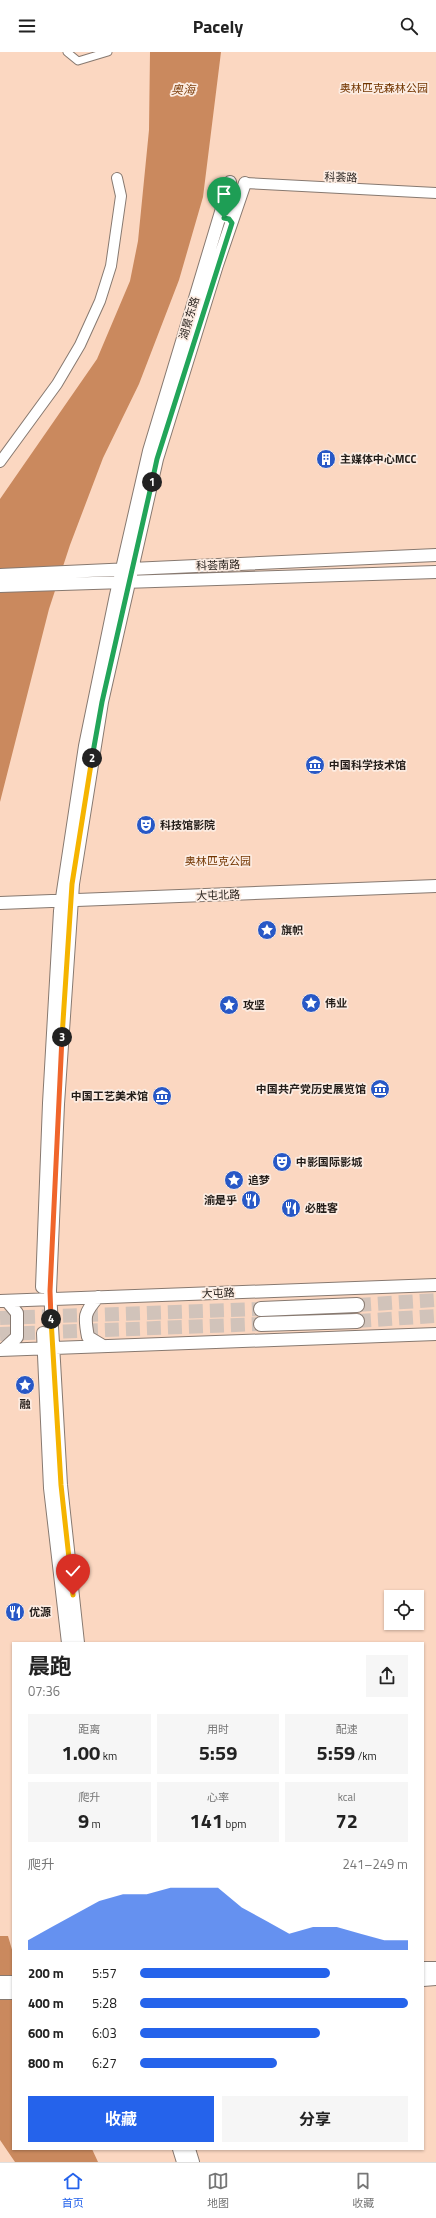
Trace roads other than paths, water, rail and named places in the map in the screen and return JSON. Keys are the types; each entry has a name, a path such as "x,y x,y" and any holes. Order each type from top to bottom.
{"main road":[{"path":"261,1309 357,1305"},
{"path":"261,1324 357,1321"}],"street":[{"path":"67,52 78,61 108,52"},
{"path":"0,462 57,384 80,345 100,301 111,266 121,196 116,178"},
{"name":"湖景东路","path":"127,569 149,451 230,182"},
{"name":"湖景东路","path":"68,1642 50,1488 46,1299 49,1103 66,900 85,746 127,569 157,459 245,183"},
{"name":"科荟路","path":"245,183 436,193"},
{"path":"219,218 227,218 232,223"},
{"name":"科荟南路","path":"0,586 58,577 127,569 436,555"},
{"name":"科荟南路","path":"0,575 58,577 124,582 436,572"},
{"name":"大屯北路","path":"0,903 436,886"},
{"name":"大屯路","path":"4,1301 436,1285"},
{"path":"98,1297 87,1309 86,1324 88,1337 103,1346"},
{"path":"2,1349 17,1337 17,1313 4,1301"},
{"path":"2,1349 436,1334"},
{"name":"湖景东路","path":"48,1348 78,1642"},
{"path":"424,1968 436,1968"},
{"path":"424,1980 436,1979"},
{"path":"0,1982 12,1982"},
{"path":"0,1993 12,1992"},
{"path":"179,2150 183,2162"},
{"path":"189,2150 193,2162"}],"water":[{"name":"奥海","path":"150,52 221,52 203,197 179,280 139,384 103,458 70,545 49,609 0,802 0,499 97,359 130,281 138,241 149,130"},
{"path":"0,1936 8,1936 12,1950 12,2150 92,2150 98,2162 15,2162 0,2140"}],"tunnel":[{"path":"357,1305 436,1300"},
{"path":"0,1318 261,1309"},
{"path":"357,1321 436,1316"},
{"path":"0,1334 261,1324"}],"place":[{"name":"主媒体中心MCC","path":"326,459"},
{"name":"中国科学技术馆","path":"315,765"},
{"name":"科技馆影院","path":"146,825"},
{"name":"旗帜","path":"267,930"},
{"name":"伟业","path":"311,1003"},
{"name":"攻坚","path":"229,1005"},
{"name":"中国共产党历史展览馆","path":"380,1089"},
{"name":"中国工艺美术馆","path":"162,1096"},
{"name":"中影国际影城","path":"282,1162"},
{"name":"追梦","path":"234,1180"},
{"name":"渝是乎","path":"251,1200"},
{"name":"必胜客","path":"291,1208"},
{"name":"融","path":"25,1385"},
{"name":"优源","path":"15,1612"}],"park label":[{"name":"奥林匹克森林公园","path":"384,88"},
{"name":"奥林匹克公园","path":"218,861"}]}
